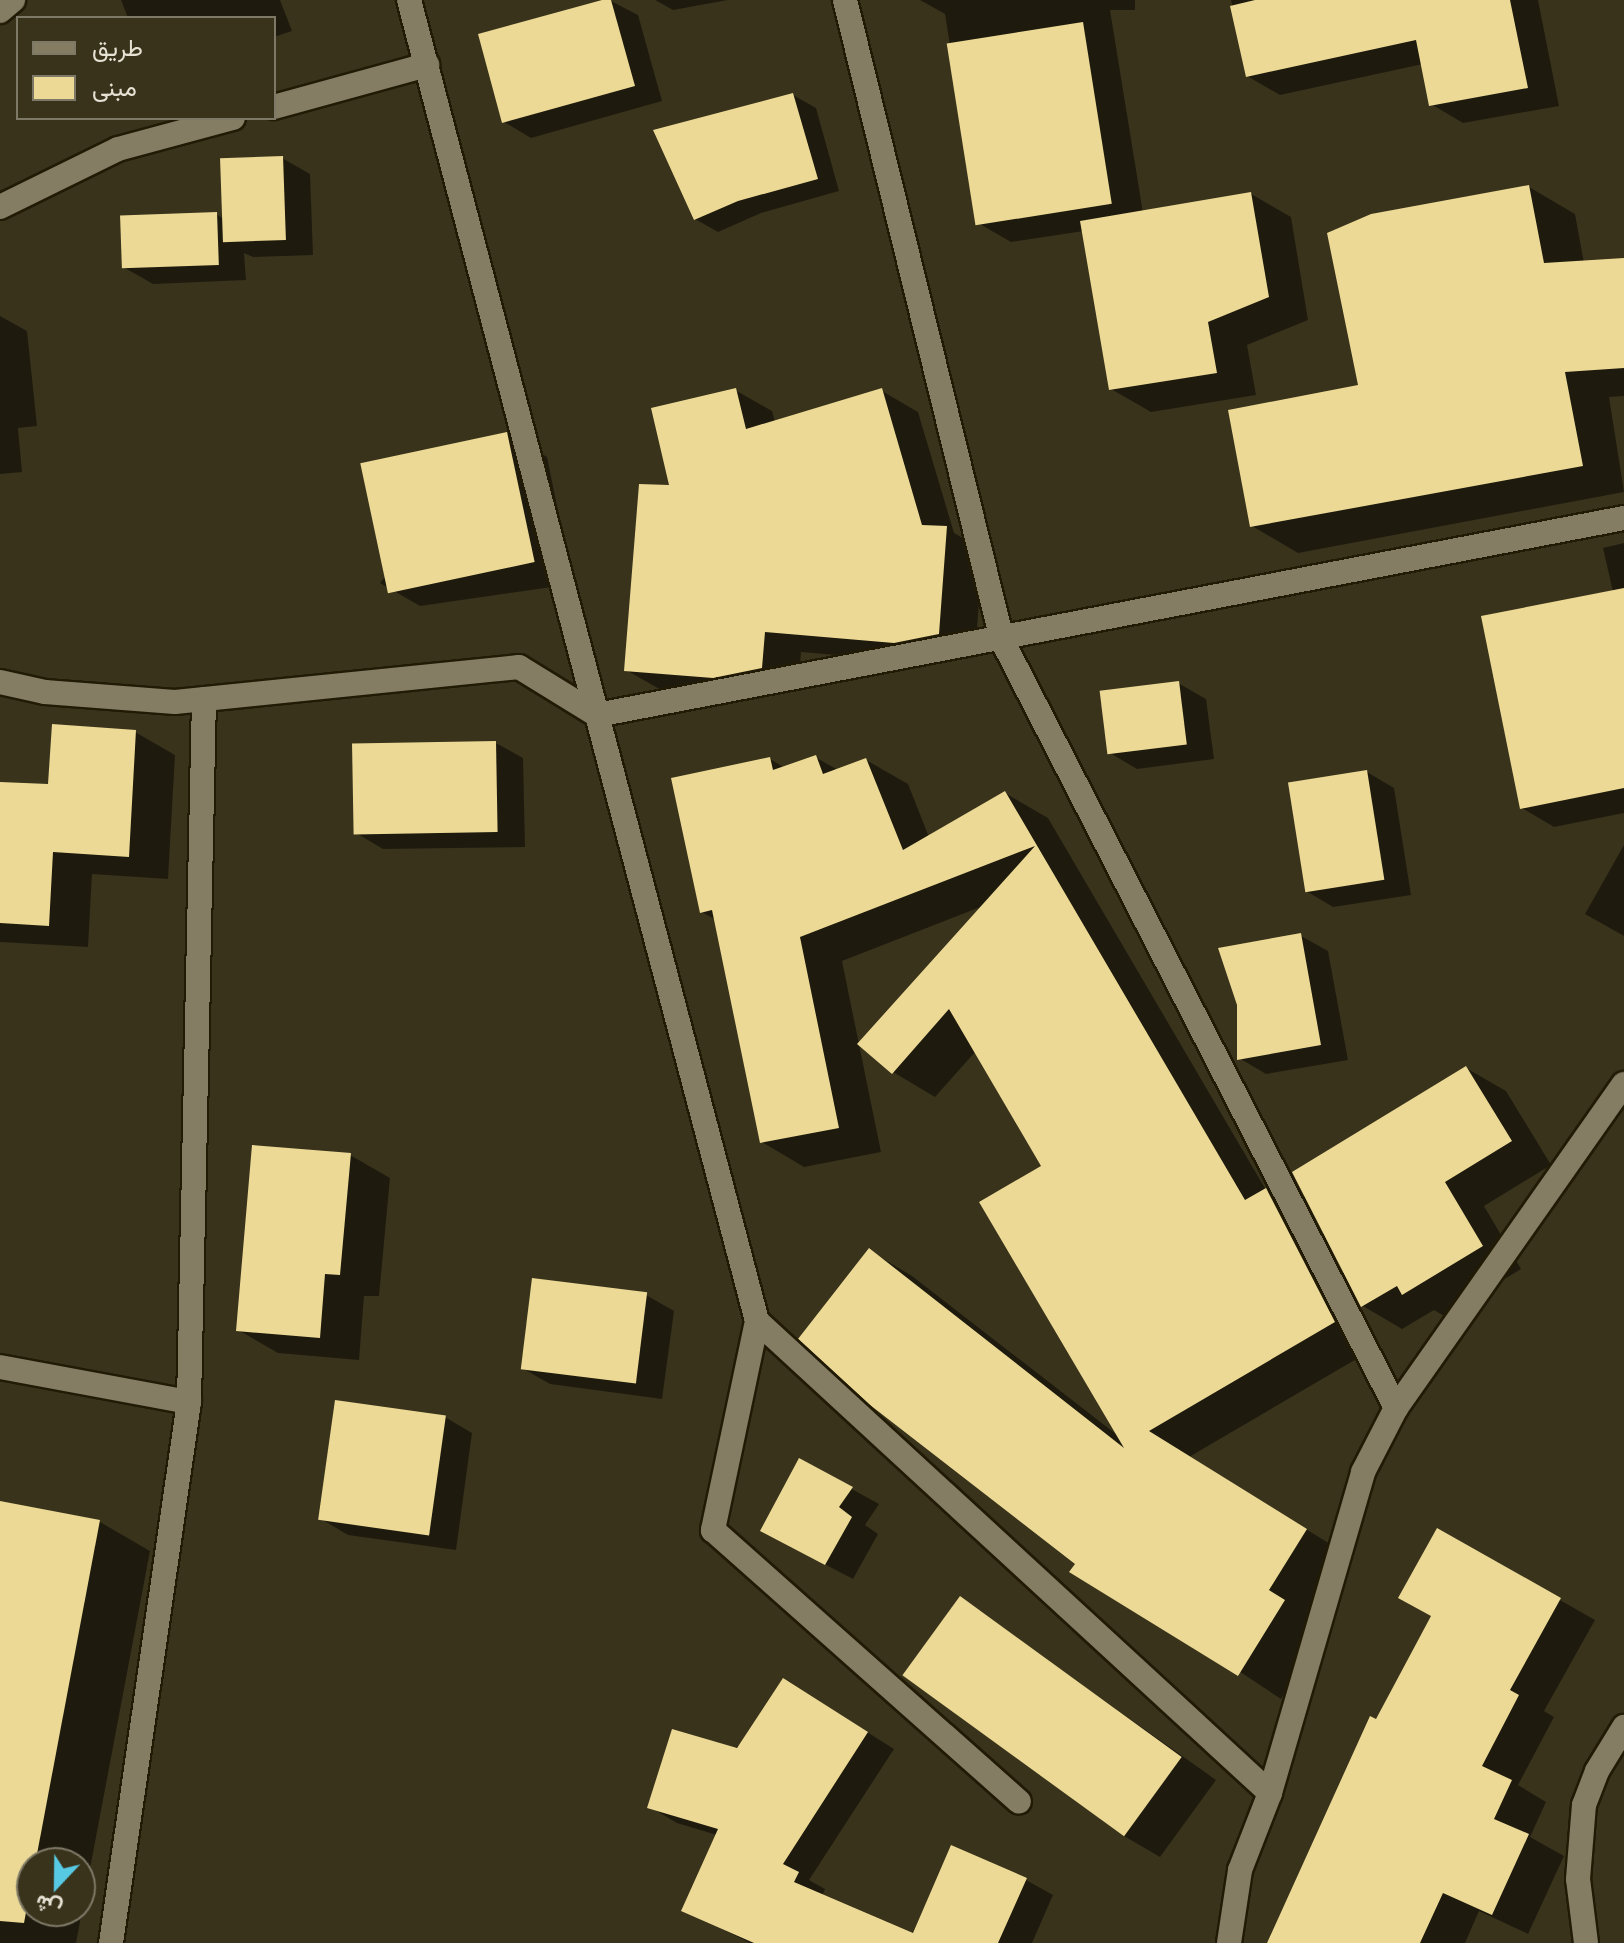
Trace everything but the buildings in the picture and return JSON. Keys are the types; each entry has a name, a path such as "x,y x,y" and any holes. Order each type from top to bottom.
{"street":[{"path":"0,11 13,0"},
{"path":"409,0 757,1321 713,1530 1019,1802"},
{"path":"845,0 1002,640 1396,1408"},
{"path":"276,106 427,65"},
{"path":"0,207 118,149 226,120"},
{"path":"0,682 59,693 175,702 519,667 597,715 1002,640 1624,518"},
{"path":"111,1943 189,1402 204,699"},
{"path":"1229,1943 1240,1870 1270,1793 1363,1472 1396,1408 1624,1084"},
{"path":"757,1321 1270,1793"},
{"path":"0,1367 189,1402"},
{"path":"1586,1943 1578,1879 1584,1805 1597,1771 1624,1727"}]}
